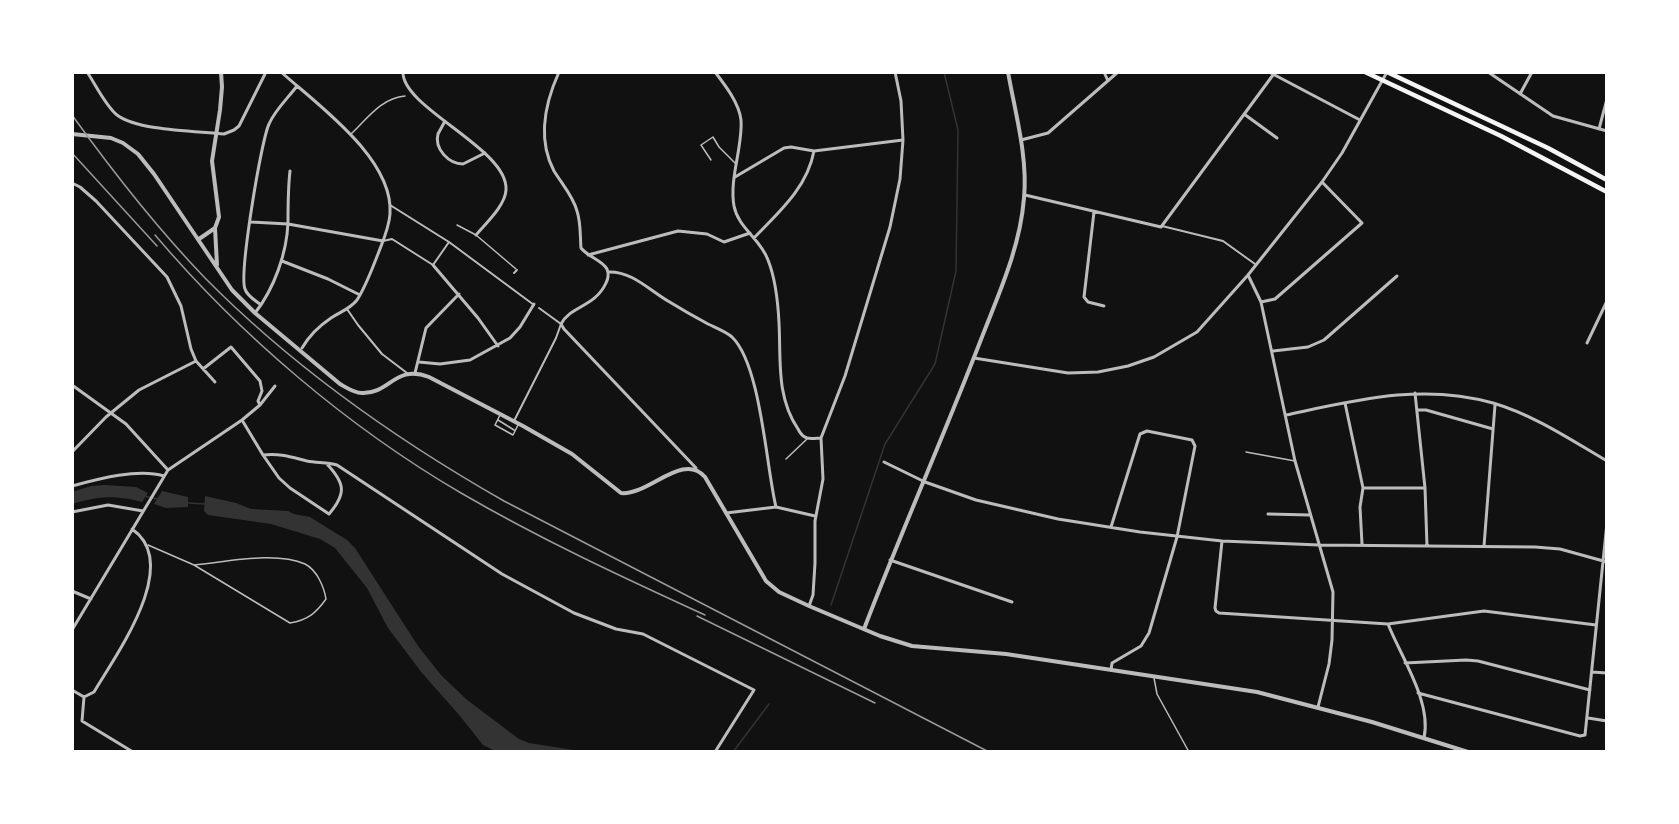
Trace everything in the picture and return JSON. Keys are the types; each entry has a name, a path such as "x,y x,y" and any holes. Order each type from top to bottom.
{"highway":[{"path":"1366,72 1501,136 1607,192"},
{"path":"1387,72 1539,143 1607,180"}],"street":[{"path":"87,72 118,115 160,128 216,133 228,133 239,126 265,74"},
{"path":"217,269 215,228 219,211 212,161 222,87 221,72"},
{"path":"281,72 350,135 380,174 390,205 389,224 360,295 347,309 322,324 302,348"},
{"path":"403,72 406,83 419,99 485,153 501,172 506,190 501,202 476,236"},
{"path":"516,422 561,324 567,316 598,296 608,279 608,272 604,266 582,248 577,209 555,172 546,149 544,137 546,108 559,72"},
{"path":"715,72 732,97 741,120 734,202 741,222 768,260 776,292 784,399 795,426 801,433 808,438 821,438"},
{"path":"809,606 813,595 815,516 823,479 821,438 845,376 890,227 900,179 903,140 901,101 895,72"},
{"path":"864,629 890,560 925,482 1017,243 1025,195 1020,140 1008,72"},
{"path":"1104,72 1108,81"},
{"path":"1020,140 1047,133 1118,72"},
{"path":"1269,72 1360,120"},
{"path":"974,358 1068,373 1098,372 1128,366 1167,350 1197,332 1248,275 1322,182 1387,72"},
{"path":"1488,72 1553,116 1607,131"},
{"path":"1520,94 1532,72"},
{"path":"1162,226 1172,209 1273,75"},
{"path":"261,305 247,293 244,285 257,178 268,126 297,86"},
{"path":"1599,129 1607,99"},
{"path":"1244,114 1277,138"},
{"path":"445,121 438,141 441,151 452,162 463,164 485,153"},
{"path":"72,134 111,138 123,143 138,154 199,239 232,290 328,377 352,391 363,393 373,391 406,373 429,377 572,454 621,493 633,493 675,472 696,468"},
{"path":"735,177 779,149 791,147 814,151 903,140"},
{"path":"754,238 797,192 812,166 814,151"},
{"path":"255,313 282,261 288,224 287,193 290,171"},
{"path":"1262,302 1275,298 1362,223 1322,182"},
{"path":"72,183 96,201 167,277 181,306 196,361 214,382"},
{"path":"1025,195 1223,241 1256,265"},
{"path":"390,205 449,242 534,304 520,327 498,346 470,360 440,364 418,362"},
{"path":"1094,212 1084,297 1088,302 1104,306"},
{"path":"251,222 288,224 383,241 392,239 433,265 459,294 498,346"},
{"path":"199,239 215,228"},
{"path":"588,255 678,231 707,234 724,243 751,233"},
{"path":"433,265 449,242"},
{"path":"282,261 328,279 360,295"},
{"path":"514,273 517,270"},
{"path":"608,272 630,276 666,300 729,334 739,344 746,357 759,408 776,507"},
{"path":"1248,275 1262,302 1295,461 1333,592 1334,620 1329,664 1318,707"},
{"path":"1273,351 1308,347 1324,340 1397,276"},
{"path":"415,373 426,328 459,294"},
{"path":"1587,343 1607,301"},
{"path":"539,308 561,324 705,477 766,581 779,592 864,629 912,646 1006,654 1257,692 1318,707 1468,752"},
{"path":"347,309 382,354 406,373"},
{"path":"203,369 231,347 260,381 262,391 258,401 260,405"},
{"path":"72,452 111,412 139,390 196,361"},
{"path":"72,385 111,412 139,437 168,470"},
{"path":"72,630 168,470 242,420 260,405 275,386"},
{"path":"1286,415 1384,395 1415,393 1459,395 1495,404 1525,416 1607,461"},
{"path":"1415,393 1425,488 1427,546"},
{"path":"1345,403 1363,488 1360,507 1362,544"},
{"path":"1484,546 1495,404"},
{"path":"1418,410 1426,410 1493,429"},
{"path":"242,420 279,478 329,514 340,501 342,494 339,477 326,463"},
{"path":"1111,527 1140,434 1147,431 1192,440 1195,446 1178,537 1146,641 1112,663 1111,670"},
{"path":"263,455 275,453 291,455 308,461 337,465 502,574 574,613 616,629 643,634 754,690 715,752"},
{"path":"884,462 925,482 976,500 1015,510 1178,537 1222,541 1560,549 1605,561"},
{"path":"72,486 110,477 151,474 164,476"},
{"path":"1363,488 1425,488"},
{"path":"72,512 108,505 145,509"},
{"path":"726,513 776,507 815,516"},
{"path":"1268,514 1310,515"},
{"path":"1418,693 1580,736 1585,735 1605,561 1607,523"},
{"path":"72,690 84,697 94,692 135,621 151,571 147,544 132,529"},
{"path":"1222,541 1216,611 1388,624 1484,611 1596,625"},
{"path":"890,560 1012,602"},
{"path":"72,591 91,599"},
{"path":"1388,624 1418,693 1427,723 1424,738"},
{"path":"1405,663 1478,661 1590,690"},
{"path":"1592,672 1607,673"},
{"path":"84,697 82,721 133,752"},
{"path":"1588,718 1607,721"}],"lane":[{"path":"350,135 382,103 395,97 405,96"},
{"path":"711,160 701,145 713,137 719,147 736,164"},
{"path":"457,225 476,236 517,270"},
{"path":"501,414 495,425 513,435 516,422"},
{"path":"497,420 515,430"},
{"path":"786,459 808,438"},
{"path":"1246,452 1295,461"},
{"path":"147,544 194,565 290,623 304,621 317,612 326,598 324,586 307,565 281,558 194,565"},
{"path":"1154,677 1157,694 1189,752"}],"shaded area":[{"path":"91,486 136,487 148,493 142,502 107,497 72,504 72,492"},
{"path":"162,491 188,497 188,507 166,508 154,504"},
{"path":"205,496 251,509 288,511 310,517 347,540 355,548 418,646 441,675 466,699 519,739 529,743 586,752 497,752 483,745 422,673 388,628 367,588 335,548 320,539 271,524 208,515 204,511"}],"waterway":[{"path":"831,605 885,444 935,364 956,271 958,130 944,72"},
{"path":"144,496 157,499"},
{"path":"188,503 205,504"},
{"path":"733,752 769,704"}],"railway":[{"path":"72,115 136,199 205,278 274,342 385,427 504,501 989,752"},
{"path":"72,153 157,246"},
{"path":"155,235 188,272 259,343 337,409 377,439 461,493 521,526 705,615"},
{"path":"697,616 875,703"}]}
